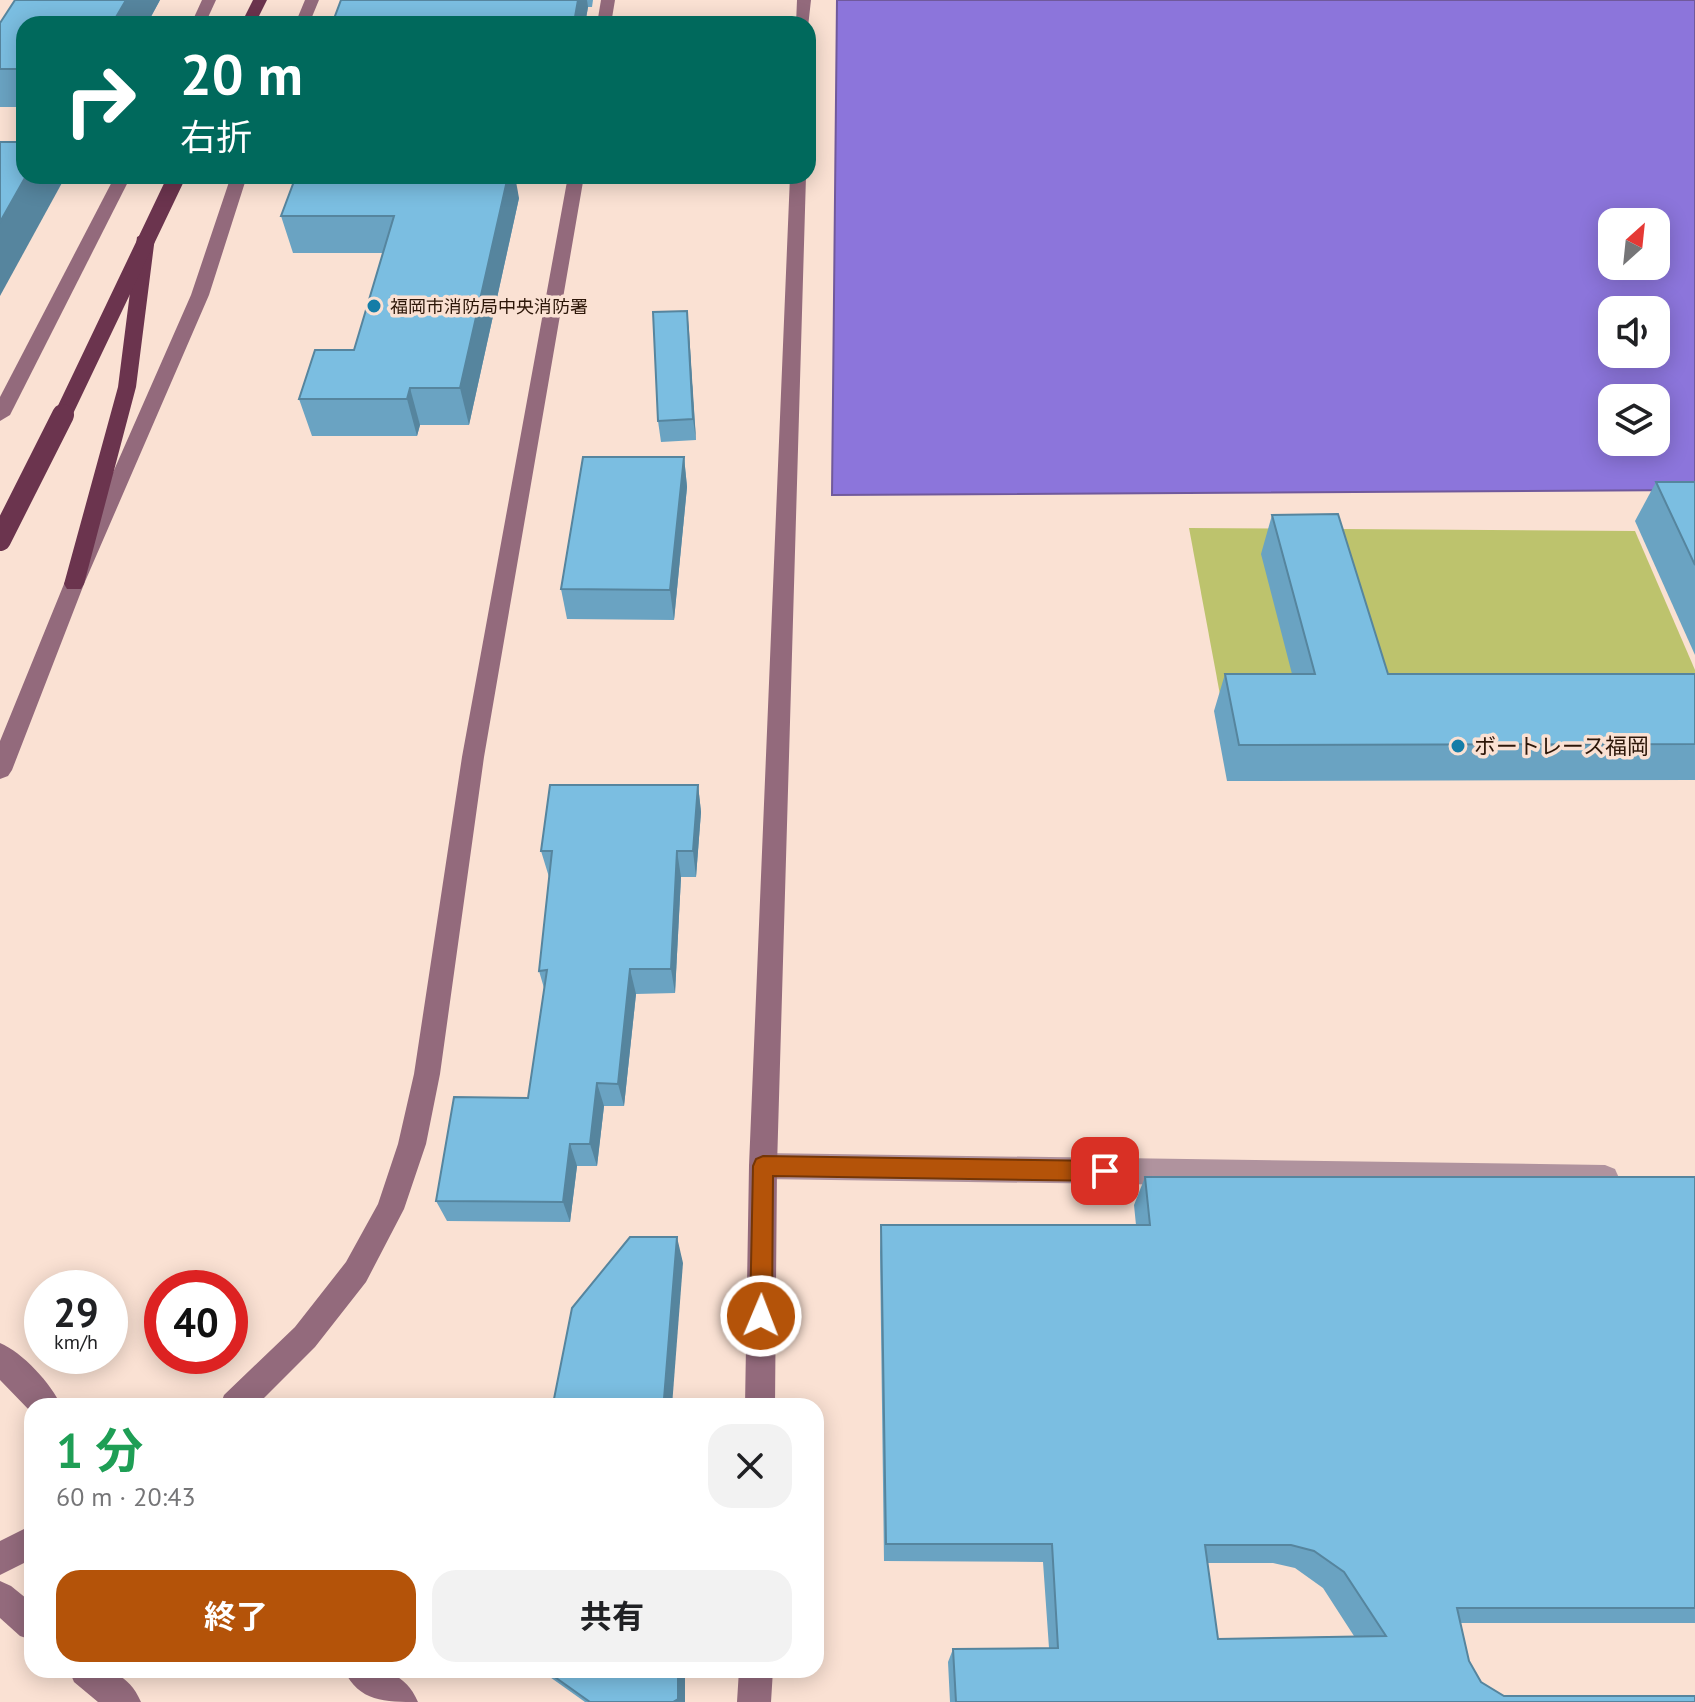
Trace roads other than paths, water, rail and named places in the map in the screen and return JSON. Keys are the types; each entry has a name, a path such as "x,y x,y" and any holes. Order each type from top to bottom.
{"highway":[{"path":"0,540 85,372 171,184"},
{"path":"74,584 127,387 147,227 171,184"}],"street":[{"path":"0,415 119,184"},
{"path":"0,770 74,584 200,295 236,184"},
{"path":"243,1398 305,1337 356,1272 390,1209 412,1144 427,1074 473,757 575,184"},
{"path":"760,1398 763,1166 798,184"},
{"path":"763,1166 1632,1178"},
{"path":"0,1358 38,1398"},
{"path":"0,1559 24,1546"},
{"path":"0,1597 24,1617"},
{"path":"96,1678 124,1702"},
{"path":"371,1678 401,1702"},
{"path":"754,1702 756,1678"}],"place":[{"name":"福岡市消防局中央消防署","path":"374,306"},
{"name":"ボートレース福岡","path":"1458,746"}]}
